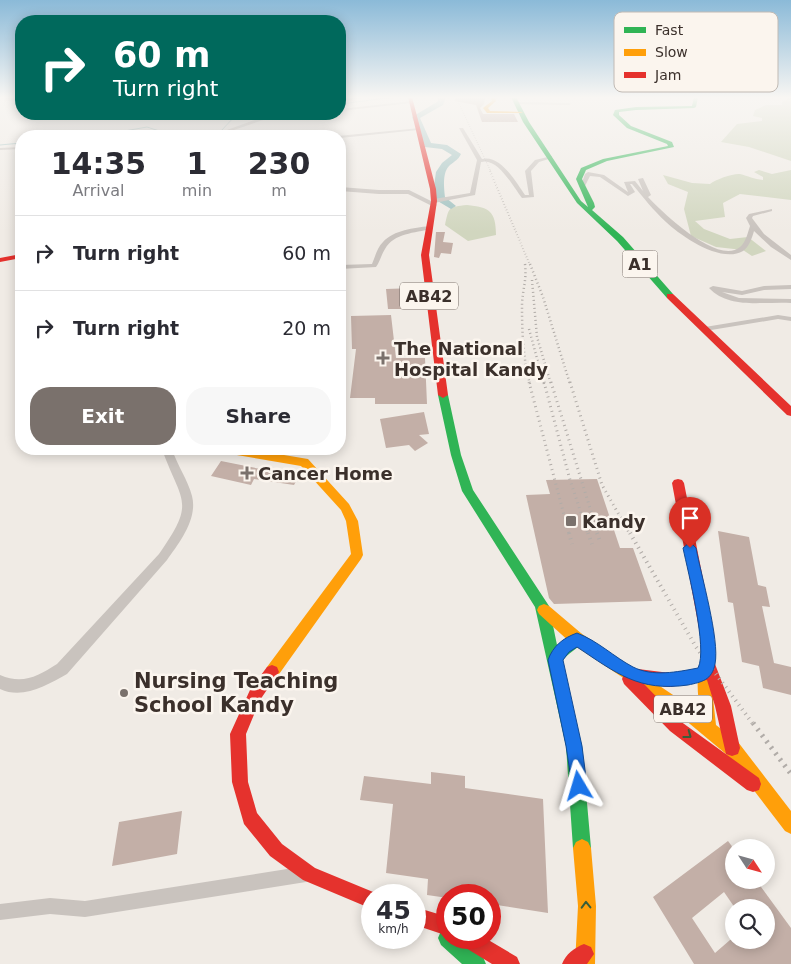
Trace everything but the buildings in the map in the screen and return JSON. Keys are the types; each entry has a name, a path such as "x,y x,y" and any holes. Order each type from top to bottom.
{"main road":[{"name":"AB42","path":"422,142 438,202 429,228 425,255 426,271 445,407 456,455 468,491 541,608 551,618 577,639 708,728 732,748"},
{"name":"A1","path":"541,142 569,188 588,211 620,239 653,278 705,329 789,407"},
{"path":"588,211 592,207 592,203 582,187 578,175 580,170 592,163 671,147 670,143 667,142"},
{"path":"0,260 15,257"},
{"path":"261,455 304,462 345,508 352,520 357,555 255,695 238,734 240,782 250,818 276,850 309,874 361,896"},
{"path":"678,482 707,634 708,664 722,706 732,748 791,825"},
{"path":"541,608 555,660 574,746 579,786 587,906 584,959 572,964"},
{"path":"555,660 564,647 577,639"},
{"path":"616,664 647,699 675,726 772,800"},
{"path":"708,664 702,675 703,698 709,717 708,728"},
{"name":"AB42","path":"631,674 649,679 670,680 702,675"},
{"path":"426,920 436,923"},
{"path":"429,921 436,927"},
{"path":"460,949 476,964"},
{"path":"486,949 510,964"}],"street":[{"path":"346,189 409,192 438,202 473,194 480,160 469,142"},
{"path":"0,149 15,148"},
{"path":"480,160 493,160 500,164 526,198 533,194 528,171 538,160 550,157"},
{"path":"582,187 588,174 592,173 602,176 628,194 632,192 626,183 629,181 633,182 673,225 711,248 726,252 739,250 746,245 753,226"},
{"path":"641,179 651,203"},
{"path":"770,210 751,215 749,218 753,226 773,246 791,258"},
{"path":"346,267 374,266 386,242 411,231 429,228"},
{"path":"791,287 764,288 742,293 713,288 726,297 741,301 776,298 791,301"},
{"path":"705,329 778,317 791,319"},
{"path":"0,682 4,685 21,686 42,680 62,668 163,557 176,538 188,507 187,497 170,455"},
{"path":"0,912 50,906 85,909 309,874"}],"green space":[{"path":"721,142 791,142 791,161 749,147"},
{"path":"759,170 772,174 791,170 791,200 740,194 723,203 725,217 695,221 704,229 730,239 748,237 766,251 752,256 743,250 716,247 691,236 684,209 688,192 668,184 663,175 692,183 710,184 729,175 737,174 763,180 763,177 754,172"},
{"path":"456,206 481,207 493,215 496,235 468,241 445,225 450,209"}],"waterway":[{"path":"427,142 428,145 444,147 457,154 455,158 445,165 439,181 440,198 451,206"},
{"path":"0,145 15,144"}],"railway":[{"path":"477,142 491,172"},
{"path":"490,171 530,265"},
{"path":"525,264 522,326 524,355 530,384"},
{"path":"530,264 543,297 570,384"},
{"path":"532,280 537,337 551,384"},
{"path":"529,329 544,384"},
{"path":"529,382 569,534"},
{"path":"544,382 570,480 588,534"},
{"path":"551,382 598,534"},
{"path":"570,382 602,485 630,534"},
{"path":"569,533 572,544"},
{"path":"588,533 592,544"},
{"path":"597,533 600,541"},
{"path":"630,533 696,647 753,724"},
{"path":"753,723 791,774"}],"traffic: fast":[{"path":"539,142 579,202 620,239 670,296"},
{"path":"588,211 592,207 591,203 579,179 583,169 605,160 671,147 670,143 667,142"},
{"path":"443,395 456,455 468,491 544,610"},
{"path":"541,608 574,746 582,848"},
{"path":"555,661 560,651 577,639"},
{"path":"460,949 476,964"}],"traffic: slow":[{"path":"261,455 304,462 345,507 352,521 357,555 272,672"},
{"path":"544,610 577,639 683,709 732,748 791,825"},
{"path":"707,665 704,689 708,712 708,728"},
{"path":"582,848 587,906 585,964"}],"traffic: jam":[{"path":"421,142 433,189 434,201 425,255 443,395"},
{"path":"0,260 15,257"},
{"path":"670,296 791,412"},
{"path":"678,483 707,634 708,664"},
{"path":"708,664 723,706 732,748"},
{"path":"272,672 255,695 238,734 240,782 250,818 276,850 309,874 361,895"},
{"path":"638,676 670,680 702,675"},
{"path":"629,679 675,726 753,784"},
{"path":"426,920 436,923"},
{"path":"486,949 510,964"},
{"path":"572,964 584,954"}],"place":[{"name":"The National Hospital Kandy","path":"383,358"},
{"name":"Cancer Home","path":"247,473"},
{"name":"Kandy","path":"571,521"},
{"name":"Nursing Teaching School Kandy","path":"124,693"}],"route":[{"path":"579,786 574,746 555,660 557,655 564,647 577,639 631,674 649,679 670,680 702,675 708,664 709,654 707,634 690,548"}]}
